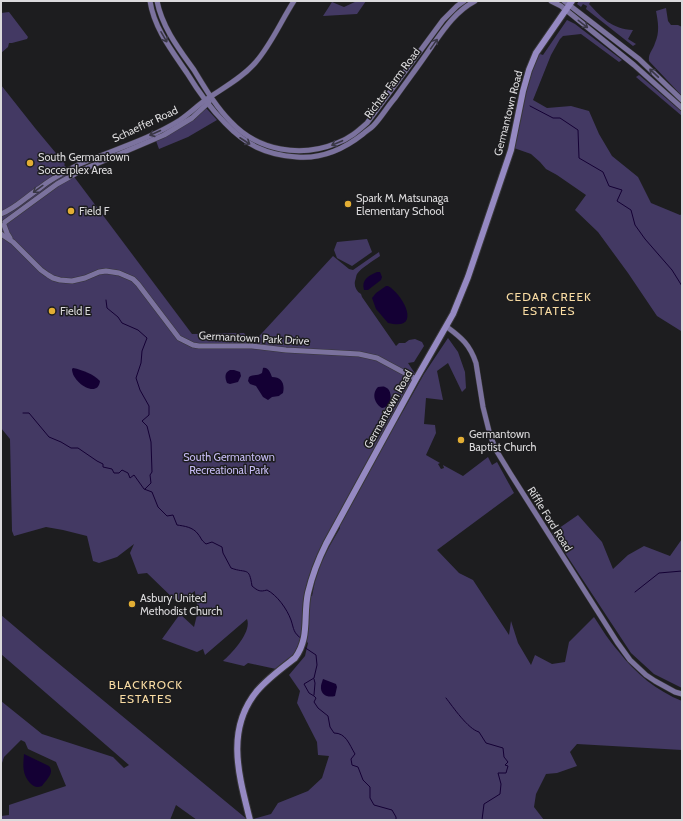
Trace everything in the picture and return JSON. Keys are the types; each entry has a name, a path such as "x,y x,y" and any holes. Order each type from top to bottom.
{"main road":[{"name":"Germantown Road","path":"250,820 240,780 237,752 240,723 245,710 263,684 299,653 305,634 308,594 320,556 416,379 447,327 456,308 511,150 523,91 532,62 536,53 566,10 569,2"}],"street":[{"name":"Richter Farm Road","path":"150,1 154,19 162,34 206,102 233,132 242,140 262,150 289,157 305,158 322,156 341,149 372,127 457,13 475,1"},
{"name":"Richter Farm Road","path":"157,1 161,17 169,33 211,97 230,122 255,140 275,148 298,151 320,149 338,143 354,134 367,123 443,20 464,1"},
{"name":"Schaeffer Road","path":"3,225 42,194 64,180 87,168 164,135 198,113 211,97 254,64 263,53 294,1"},
{"path":"551,1 561,6 634,65 682,108"},
{"path":"569,2 639,59 682,100"},
{"name":"Schaeffer Road","path":"1,214 68,170 162,130 206,102"},
{"path":"198,113 203,110 214,112"},
{"name":"Germantown Park Drive","path":"1,214 4,218 3,225 13,242 48,275 60,280 72,281 100,272 106,272 119,273 133,279 179,338 192,345 252,346 286,350 363,354 377,358 416,379"},
{"name":"Germantown Park Drive","path":"1,234 13,242"},
{"name":"Riffle Ford Road","path":"447,327 463,339 468,345 476,363 485,419 496,450 617,642 630,660 646,675 661,685 682,694"}],"green space":[{"path":"357,1 366,1 357,14 323,16 332,2 344,7"},
{"path":"579,1 591,1 589,4 608,22 619,27 633,30 628,39 636,44 633,46 586,9 587,6 583,4 581,7 577,4"},
{"path":"666,8 668,21 671,25 678,25 682,27 682,96 649,61 650,54 658,35 656,11"},
{"path":"9,12 28,37 27,39 9,43 8,47 1,53 1,13"},
{"path":"567,20 575,24 622,60 619,62 581,34 563,36 551,55 533,100 547,108 571,106 589,111 599,134 612,156 638,177 651,203 680,215 682,214 682,331 657,316 598,232 575,210 586,195 546,169 531,154 514,148 524,95 537,53 543,55"},
{"path":"639,75 682,112 682,116 636,77"},
{"name":"South Germantown Recreational Park","path":"1,85 65,164 64,165 192,334 244,333 252,344 333,256 349,269 353,270 379,252 380,256 357,274 355,283 356,288 396,346 399,343 405,343 409,340 415,339 422,342 424,346 414,362 408,363 416,375 398,415 398,420 424,374 448,338 458,352 465,372 466,388 462,392 448,363 437,371 443,400 426,398 424,424 435,425 436,433 426,455 440,463 438,464 441,469 444,468 443,465 463,476 488,457 492,465 497,462 514,493 437,550 459,573 473,580 509,635 511,621 518,643 531,665 535,655 552,664 565,662 569,642 594,617 612,644 639,674 655,687 682,701 682,750 577,744 570,752 577,766 557,773 546,774 536,794 534,807 544,820 253,820 271,814 278,803 308,791 322,778 329,756 318,755 317,742 297,703 300,691 289,675 305,656 308,643 303,638 294,655 276,669 248,663 244,666 223,661 236,648 244,636 247,630 247,619 205,655 203,649 197,652 162,639 180,614 194,627 198,611 195,591 178,603 147,573 138,574 130,553 134,544 117,557 99,563 93,561 87,536 46,527 14,536 12,531 10,439 1,428","holes":["338,517 340,528 320,565 312,596 306,597"]},
{"path":"202,108 207,109 217,120 188,137 159,149 155,138 157,133 188,118"},
{"path":"367,239 372,252 352,266 337,258 334,250 337,242"},
{"path":"578,515 602,542 613,569 628,555 644,546 670,556 682,539 682,688 654,674 631,653 552,533"},
{"path":"1,615 248,820 197,820 176,805 170,820 1,820 1,816 9,815 9,805 66,786 56,762 28,749 25,742 21,740 4,757 1,766 1,701 42,734 113,757 124,768 129,765 1,654"}],"shaded area":[{"path":"377,272 380,272 382,277 381,280 368,290 364,290 364,281"},
{"path":"386,286 394,290 404,304 407,311 405,322 399,324 388,323 376,309 372,298"},
{"path":"73,368 94,376 100,381 98,386 95,389 90,389 80,384 73,374"},
{"path":"263,368 268,369 272,377 278,378 284,387 283,393 268,400 263,397 256,386 250,384 248,381 249,377 262,373"},
{"path":"230,370 240,372 241,376 238,382 230,384 227,383 226,376"},
{"path":"378,387 387,388 390,393 391,398 389,403 384,408 380,406 374,396"},
{"path":"323,679 336,684 337,687 335,696 330,697 323,694 321,685"},
{"path":"24,754 49,766 51,769 49,776 42,786 34,786 27,780 23,762"}],"waterway":[{"path":"530,106 553,118 560,118 578,130 579,158 603,172 609,186 622,190 617,201 631,210 635,225 672,270 682,286"},
{"path":"106,300 107,308 118,317 122,323 138,330 147,338 142,351 141,363 136,378 140,390 149,406 149,415 142,421 147,426 151,442 151,483 145,489"},
{"path":"23,413 29,413 49,437 71,448 78,448 103,464 103,467 112,469 114,473 119,473 122,470 128,473 130,478 134,475 144,489 152,492 158,507 167,516 173,515 177,525 194,530 206,544 212,542 222,547 223,553 231,568 248,573 252,586 259,591 267,590 271,592 287,611 295,633 302,639"},
{"path":"635,592 659,573 682,571"},
{"path":"304,647 316,655 317,665 314,678 304,684 309,693 316,698 314,702 318,708 328,716 330,727 334,733 342,735 349,743 355,754 351,759 352,765 358,767 363,780 370,787 370,798 374,805 392,810 396,820"},
{"path":"314,679 314,695"},
{"path":"446,698 470,727 479,732 486,743 503,748 504,757 508,762 505,765 508,766 506,773 498,773 501,784 500,794 484,804 482,820"}],"place":[{"name":"South Germantown Soccerplex Area","path":"30,163"},
{"name":"Spark M. Matsunaga Elementary School","path":"348,204"},
{"name":"Field F","path":"71,211"},
{"name":"Field E","path":"52,311"},
{"name":"Germantown Baptist Church","path":"461,440"},
{"name":"Asbury United Methodist Church","path":"132,604"}],"district":[{"name":"CEDAR CREEK ESTATES","path":"549,304"},
{"name":"BLACKROCK ESTATES","path":"146,692"}]}
